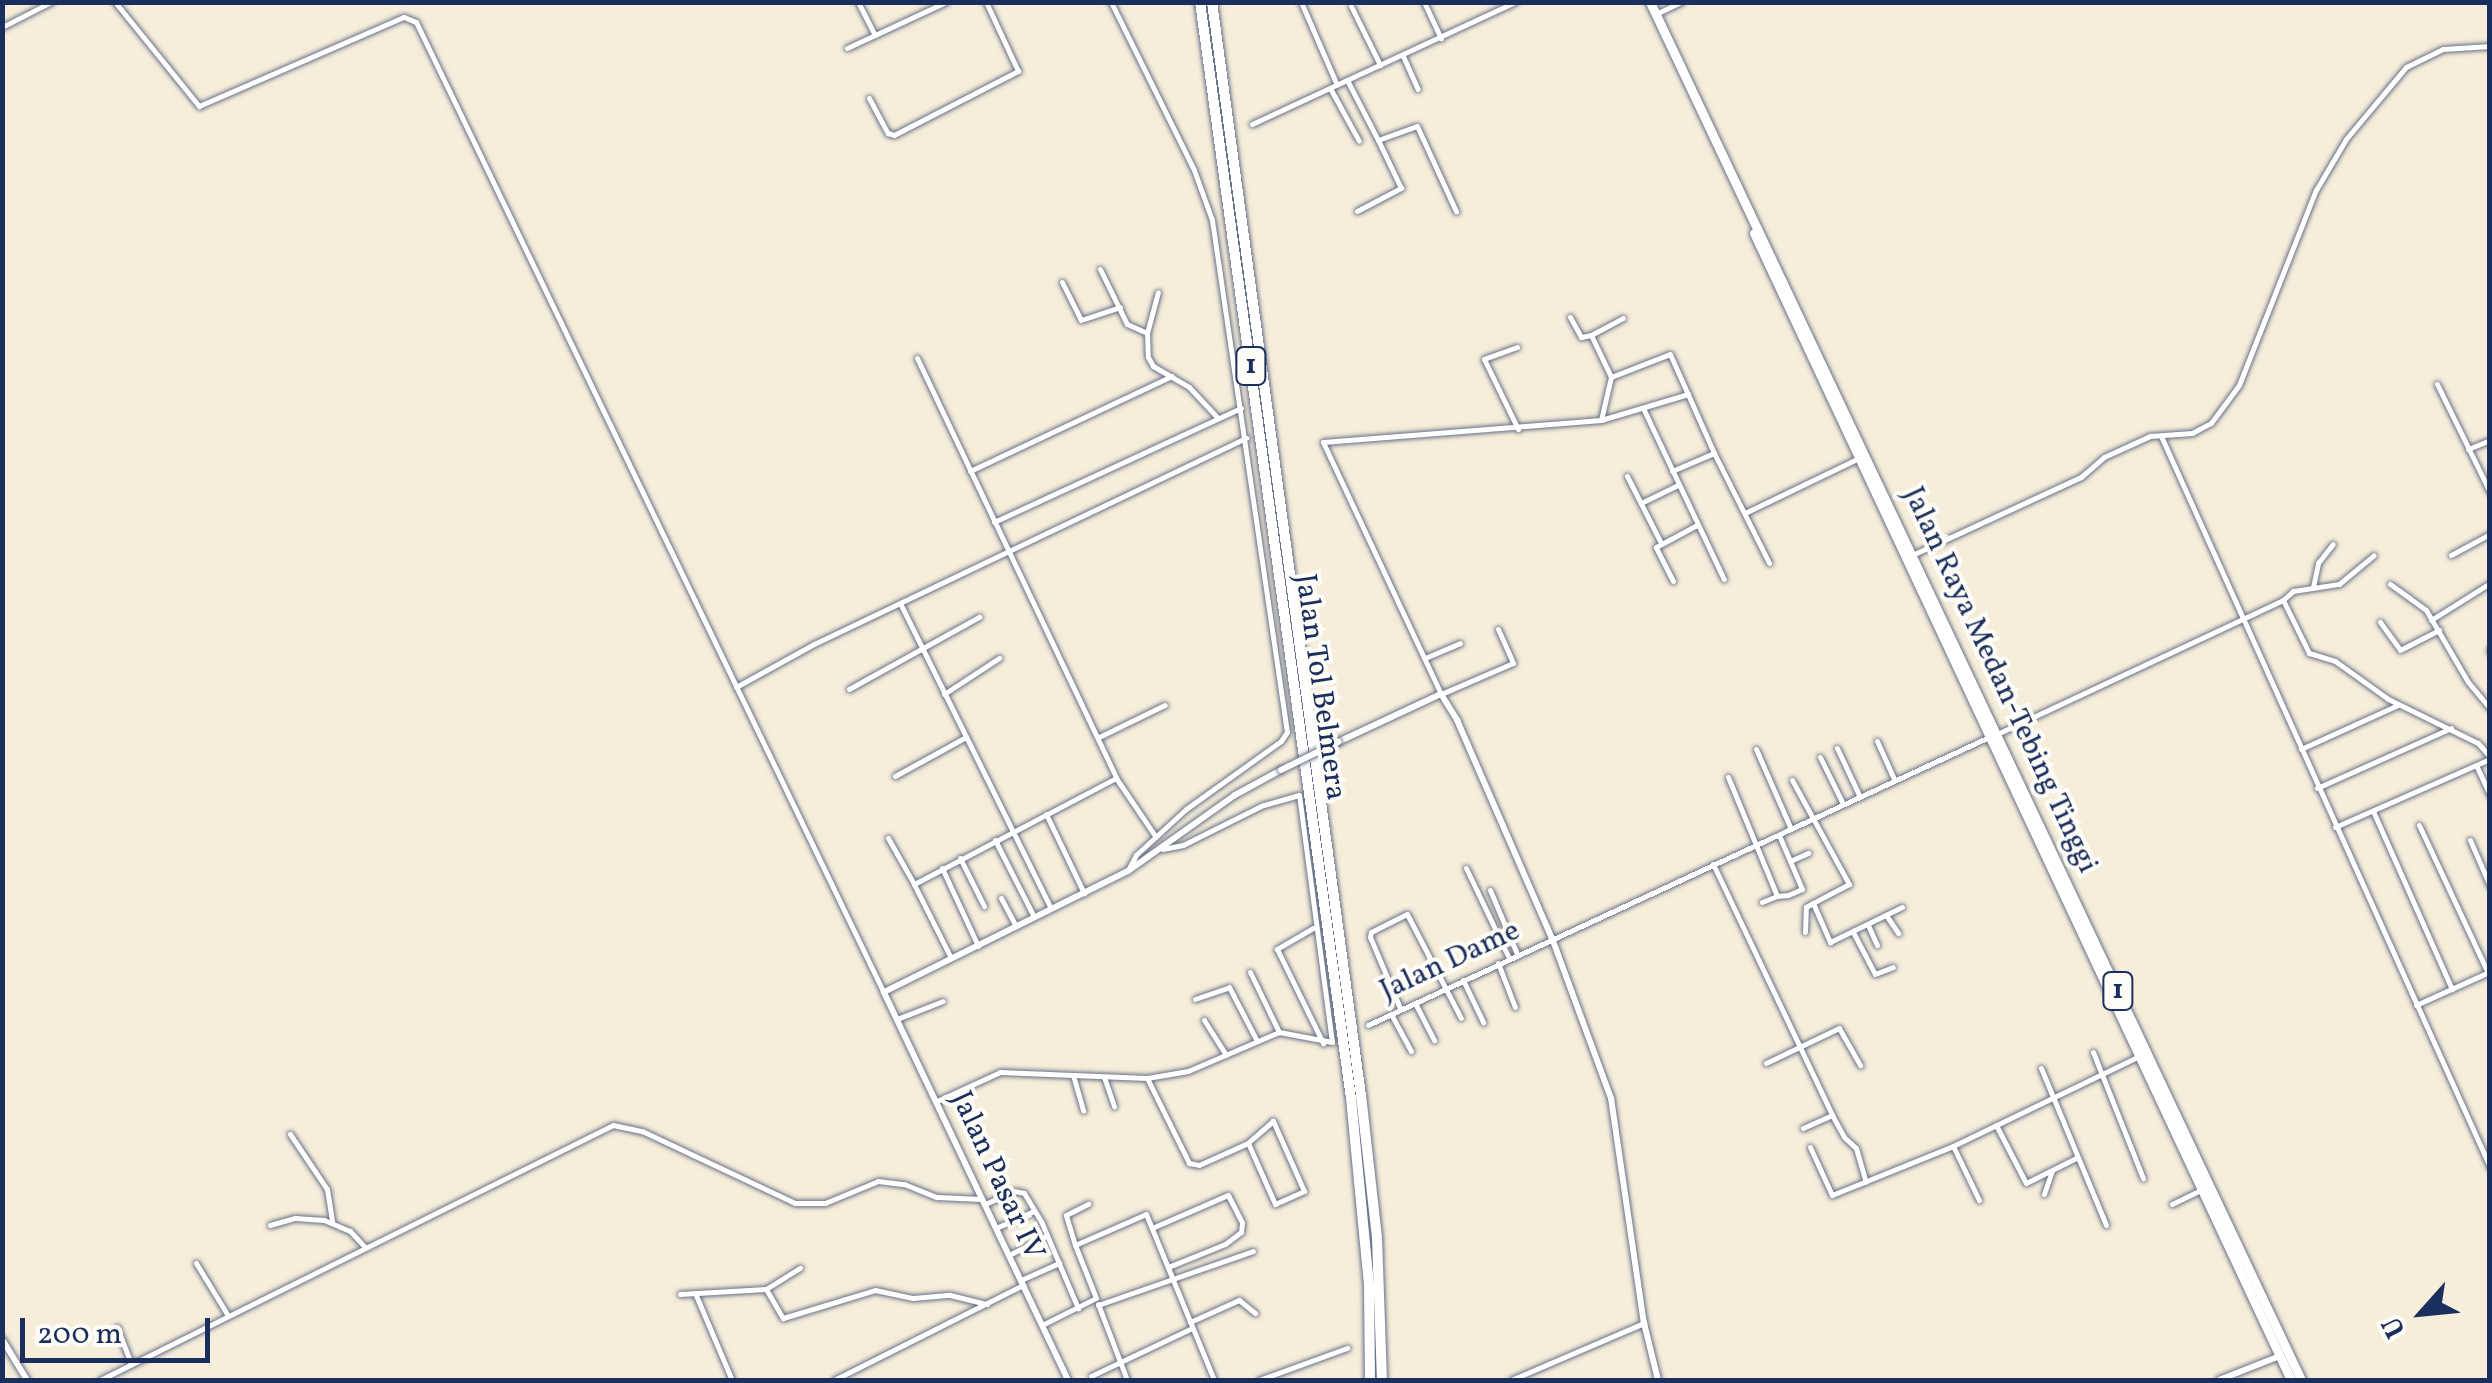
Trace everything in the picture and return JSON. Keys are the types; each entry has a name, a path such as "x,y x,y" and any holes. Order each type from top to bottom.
{"highway":[{"name":"Jalan Tol Belmera","path":"1200,2 1351,1098 1367,1255 1370,1380"},
{"name":"Jalan Tol Belmera","path":"1212,2 1362,1095 1378,1238 1382,1380"},
{"name":"Jalan Raya Medan-Tebing Tinggi","path":"1648,2 2301,1380"},
{"name":"Jalan Raya Medan-Tebing Tinggi","path":"1648,2 1859,458 1909,556"},
{"name":"Jalan Raya Medan-Tebing Tinggi","path":"1993,736 2291,1380"}],"street":[{"path":"2,27 51,2"},
{"path":"115,2 199,106 404,17 416,22 884,992 1128,871 1219,805 1282,770 1513,662 1498,629"},
{"path":"858,2 875,35"},
{"path":"847,48 946,2"},
{"path":"869,98 888,133 894,135 1017,72 986,2"},
{"path":"1111,2 1209,209 1287,732 1281,741 1221,780 1130,862 1128,871"},
{"path":"1302,2 1360,141"},
{"path":"1424,2 1441,38"},
{"path":"1252,124 1515,2"},
{"path":"1656,14 1681,2"},
{"path":"1351,6 1380,64"},
{"path":"1909,556 2081,477 2104,457 2160,435 2202,430 2229,403 2329,162 2387,84 2406,66 2438,51 2490,46"},
{"path":"1402,55 1418,89"},
{"path":"1347,80 1401,188 1357,211"},
{"path":"1378,140 1416,126 1456,211"},
{"path":"1100,269 1130,328 1148,332"},
{"path":"1062,282 1081,320 1120,307"},
{"path":"1158,292 1148,332 1148,356 1162,373 1198,394 1216,416"},
{"path":"1570,317 1580,337 1624,318"},
{"path":"1591,334 1611,377 1601,420"},
{"path":"1517,347 1484,359 1518,430"},
{"path":"1611,377 1670,354 1769,564"},
{"path":"917,358 1116,778 1156,837"},
{"path":"970,471 1172,376"},
{"path":"2437,384 2489,490"},
{"path":"1658,1380 1644,1323 1611,1098 1552,938 1470,750 1323,442 1518,430 1601,420 1688,394"},
{"path":"994,522 1216,416 1241,408"},
{"path":"1642,408 1724,579"},
{"path":"2160,435 2490,1168"},
{"path":"736,687 1246,438"},
{"path":"2468,450 2490,440"},
{"path":"1672,471 1714,453"},
{"path":"1745,514 1859,458"},
{"path":"1627,476 1660,542"},
{"path":"1641,503 1678,485"},
{"path":"1673,581 1655,548 1697,525"},
{"path":"2451,555 2490,534"},
{"path":"2313,587 2318,563 2333,544"},
{"name":"Jalan Dame","path":"1368,1025 2283,600 2290,592 2340,584 2374,555"},
{"path":"2432,620 2490,582"},
{"path":"2390,584 2432,620 2468,682 2490,708"},
{"path":"2283,600 2305,650 2335,661 2400,704 2483,746 2490,758 2335,828"},
{"path":"901,605 1051,908"},
{"path":"849,689 979,618"},
{"path":"2380,622 2400,650 2438,630"},
{"path":"1426,658 1460,643"},
{"path":"944,694 999,658"},
{"path":"2300,750 2400,704"},
{"path":"1099,737 1165,705"},
{"path":"2317,788 2452,728"},
{"path":"895,776 966,737"},
{"path":"1877,741 1894,780"},
{"path":"1837,748 1860,797"},
{"path":"1756,749 1792,829"},
{"path":"1820,757 1843,804"},
{"path":"2476,765 2490,794"},
{"path":"1728,776 1753,846 1777,896"},
{"path":"914,884 1116,778"},
{"path":"1792,780 1849,884 1806,906 1804,932"},
{"path":"937,1101 1000,1072 1147,1078 1188,1070 1278,1032 1332,1042 1299,795 1263,805 1182,845 1162,849"},
{"path":"2373,811 2452,989"},
{"path":"1046,814 1084,893"},
{"path":"2416,1004 2489,972 2420,825"},
{"path":"1762,902 1802,890 1779,835"},
{"path":"888,838 951,959"},
{"path":"995,840 1034,917"},
{"path":"2470,840 2490,886"},
{"path":"1790,862 1808,853"},
{"path":"960,858 984,906"},
{"path":"1712,864 1832,1115 1844,1137 1856,1148 1866,1183"},
{"path":"942,868 978,946"},
{"path":"1466,868 1509,958"},
{"path":"1490,890 1518,954"},
{"path":"1001,898 1016,926"},
{"path":"1813,902 1830,942 1902,907"},
{"path":"1400,1010 1370,937 1407,914 1460,1018"},
{"path":"1886,915 1898,933"},
{"path":"1868,925 1878,945"},
{"path":"1314,928 1277,949 1323,1043"},
{"path":"1853,932 1875,974 1893,968"},
{"path":"1498,964 1515,1007"},
{"path":"1250,972 1278,1032"},
{"path":"1464,980 1484,1022"},
{"path":"1196,999 1229,986 1256,1039"},
{"name":"Jalan Pasar IV","path":"884,992 1068,1380"},
{"path":"897,1020 944,1001"},
{"path":"1415,1002 1434,1040"},
{"path":"1391,1014 1411,1051"},
{"path":"1204,1020 1226,1055"},
{"path":"1766,1063 1840,1028 1860,1065"},
{"path":"2092,1052 2143,1178"},
{"path":"1810,1147 1830,1195 1954,1146 2138,1056"},
{"path":"2041,1068 2106,1225"},
{"path":"1073,1075 1083,1111"},
{"path":"1104,1077 1114,1106"},
{"path":"1147,1078 1190,1163 1199,1166 1248,1143 1273,1122 1304,1191 1274,1204 1248,1143"},
{"path":"1802,1128 1832,1115"},
{"path":"100,1380 618,1124 795,1203 825,1203 878,1181 904,1184 937,1197 984,1202 1020,1190 1048,1236 1078,1308"},
{"path":"1996,1125 2025,1182 2076,1158"},
{"path":"290,1134 326,1189 332,1222"},
{"path":"1954,1146 1978,1200"},
{"path":"2044,1194 2052,1171"},
{"path":"2172,1204 2202,1189"},
{"path":"1152,1228 1228,1195 1242,1223 1241,1232 1225,1244 1168,1267"},
{"path":"1088,1204 1066,1216 1127,1380"},
{"path":"996,1228 1035,1211"},
{"path":"1075,1244 1142,1214 1152,1228 1214,1380"},
{"path":"270,1225 295,1218 332,1222 350,1231 365,1247"},
{"path":"1009,1255 1048,1236"},
{"path":"1042,1325 1078,1308 1174,1282 1253,1251"},
{"path":"834,1380 987,1304 1059,1262"},
{"path":"196,1263 227,1314"},
{"path":"680,1294 766,1288 800,1268"},
{"path":"766,1288 783,1318 875,1290 913,1298 950,1295 987,1304"},
{"path":"695,1292 732,1380"},
{"path":"1091,1376 1239,1300 1255,1313"},
{"path":"1511,1380 1644,1323"},
{"path":"117,1327 131,1364"},
{"path":"2,1339 27,1380"},
{"path":"1260,1380 1348,1348"},
{"path":"2218,1380 2280,1356"}]}
